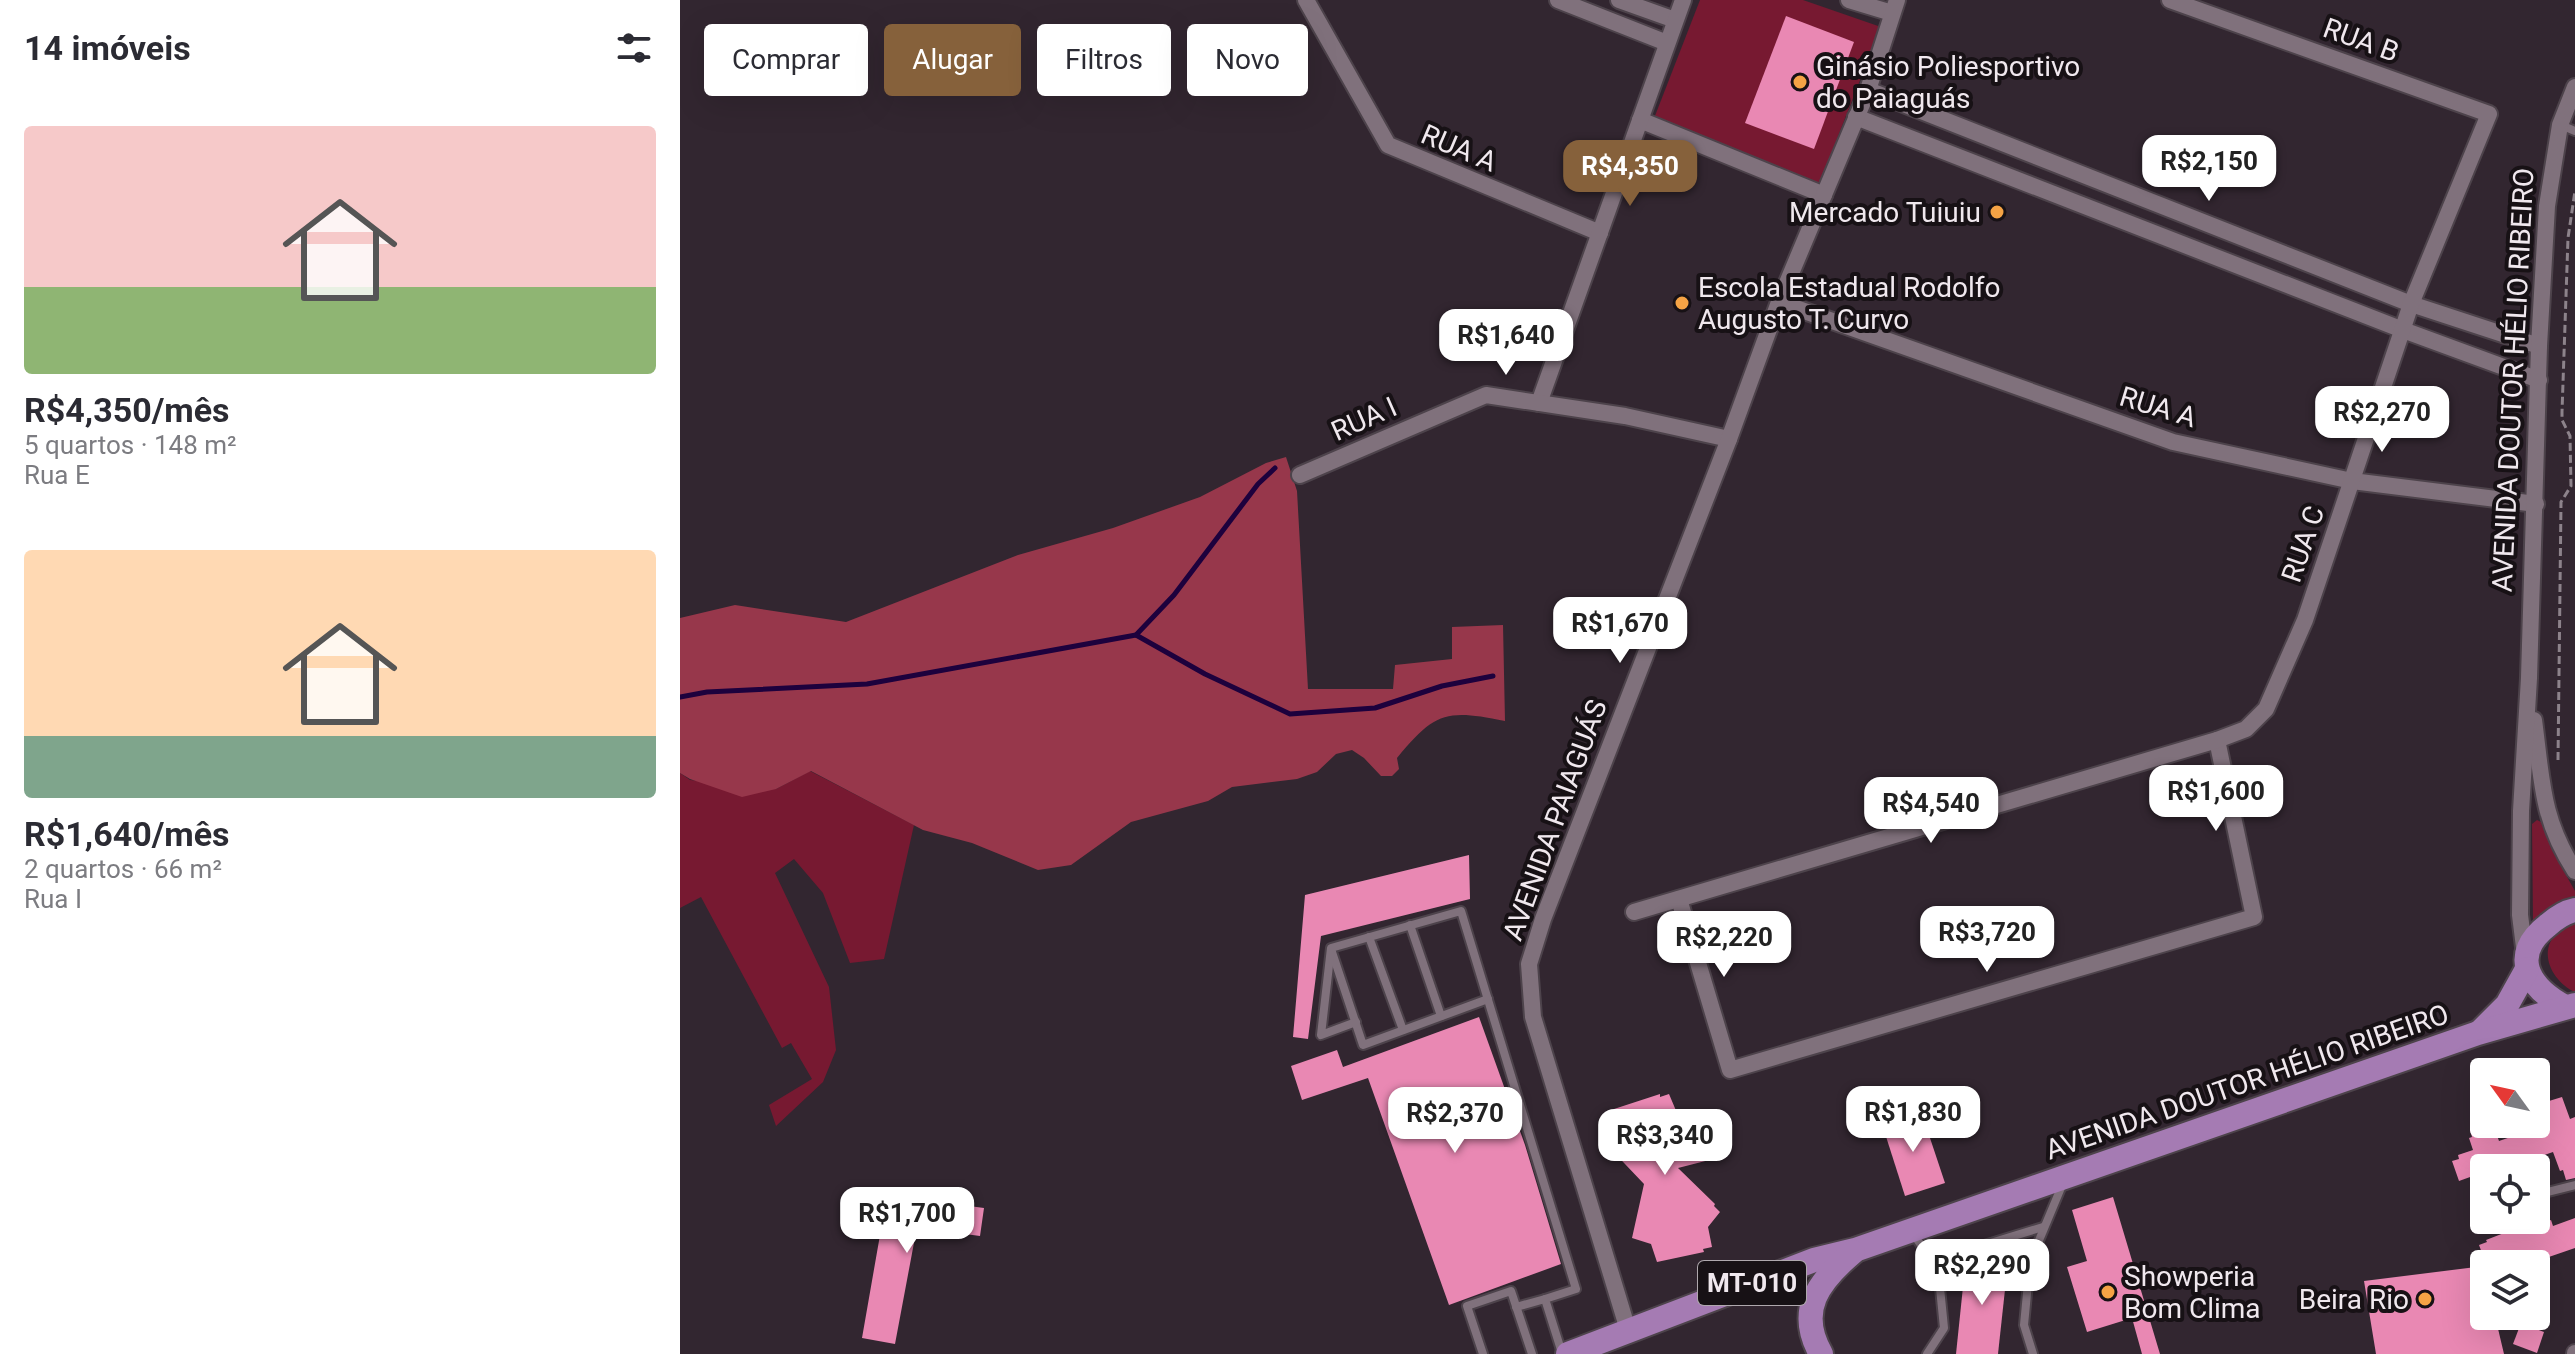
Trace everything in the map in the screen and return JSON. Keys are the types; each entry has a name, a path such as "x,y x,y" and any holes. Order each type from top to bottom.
{"main road":[{"name":"AVENIDA DOUTOR HÉLIO RIBEIRO","path":"2478,1033 2507,1005 2526,963 2530,943 2541,930 2575,910"},
{"name":"AVENIDA DOUTOR HÉLIO RIBEIRO","path":"2526,963 2542,991 2570,1006"},
{"name":"AVENIDA DOUTOR HÉLIO RIBEIRO","path":"1855,1250 2478,1033 2570,1006"},
{"name":"MT-010","path":"1565,1354 1814,1260 1855,1250"},
{"name":"MT-010","path":"1821,1354 1812,1337 1810,1320 1818,1290 1829,1272 1855,1250"}],"street":[{"name":"RUA A","path":"1306,0 1388,145 1502,195 1600,233"},
{"path":"1558,0 1667,43"},
{"path":"1619,0 1675,20"},
{"path":"1539,403 1683,0"},
{"path":"1849,0 1894,7"},
{"name":"RUA B","path":"2170,0 2489,114"},
{"name":"AVENIDA PAIAGUÁS","path":"1639,1326 1533,1017 1529,964 1543,919 1779,302 1868,90 1894,7"},
{"name":"AVENIDA DOUTOR HÉLIO RIBEIRO","path":"2526,963 2520,915 2521,811 2536,504 2539,346 2547,206 2568,128 2575,87"},
{"path":"1868,90 2411,304 2539,346"},
{"name":"RUA C","path":"1634,912 2246,729 2266,709 2305,620 2411,304 2489,114"},
{"path":"1856,117 2539,380"},
{"path":"1640,120 1824,195"},
{"name":"RUA A","path":"1779,302 2173,442 2352,481 2536,504"},
{"name":"RUA I","path":"1300,475 1486,395 1625,416 1729,439"},
{"name":"AVENIDA DOUTOR HÉLIO RIBEIRO","path":"2529,678 2548,818 2575,871"},
{"path":"1679,899 1730,1070 2254,917 2217,740"}],"lane":[{"path":"1331,948 1461,911 1576,1289 1516,1307"},
{"path":"1410,925 1441,1016"},
{"path":"1369,937 1403,1030"},
{"path":"1331,948 1363,1045 1488,999"},
{"path":"1331,948 1321,1035 1356,1022"},
{"path":"2033,1354 2024,1325 2030,1262 2066,1177"},
{"path":"2550,1191 2575,1185"},
{"path":"1932,1261 2043,1227"},
{"path":"1911,1230 1932,1261 1940,1288 1944,1328 1927,1354"},
{"path":"1483,1354 1467,1306 1511,1291 1532,1354"},
{"path":"1545,1299 1565,1354"}],"path":[{"path":"2558,770 2561,502 2571,486 2570,436 2562,420 2568,238 2575,191"}],"shaded area":[{"path":"1700,0 1803,0 1881,27 1818,187 1653,121"},
{"path":"1286,457 1297,491 1308,689 1393,689 1395,665 1452,659 1452,627 1503,625 1505,721 1469,715 1443,718 1432,723 1410,743 1397,758 1399,769 1392,776 1381,776 1352,750 1336,754 1317,772 1297,779 1232,787 1208,801 1131,822 1071,865 1038,870 972,843 923,830 811,771 776,789 742,797 680,773 680,618 735,605 846,622 1018,555 1113,528 1200,497 1266,463"},
{"path":"810,771 914,825 884,959 850,963 823,893 794,859 775,873 829,987 836,1050 823,1082 776,1126 769,1105 812,1079 791,1043 782,1048 701,897 680,908 680,773 690,780 776,789"},
{"path":"2537,820 2541,822 2553,852 2575,891 2575,897 2554,906 2533,922 2532,824"},
{"path":"2575,920 2575,992 2554,974 2548,948 2560,930"}],"building":[{"name":"Ginásio Poliesportivo do Paiaguás","path":"1786,16 1854,42 1814,149 1745,123"},
{"path":"1469,855 1470,899 1321,936 1308,1039 1293,1037 1305,895"},
{"path":"1479,1017 1525,1145 1561,1264 1449,1305 1368,1078 1302,1100 1291,1066 1337,1050 1343,1067"},
{"path":"1660,1094 1660,1097 1669,1094 1677,1113 1694,1118 1688,1150 1712,1143 1723,1148 1717,1158 1678,1168 1720,1212 1708,1227 1712,1247 1703,1249 1704,1252 1657,1262 1651,1244 1632,1238 1644,1184 1606,1144 1618,1129 1614,1109"},
{"path":"2562,1097 2570,1119 2575,1117 2575,1178 2566,1180 2553,1152 2470,1154 2470,1177 2459,1181 2452,1161 2459,1159 2458,1155 2473,1150 2469,1138 2498,1138 2499,1141 2508,1138 2550,1138 2550,1101"},
{"path":"1921,1111 1945,1183 1905,1196 1882,1124"},
{"path":"887,1195 984,1208 980,1236 920,1228 919,1233 916,1232 895,1344 862,1338"},
{"name":"Showperia Bom Clima","path":"2113,1197 2160,1354 2142,1354 2132,1318 2087,1332 2067,1267 2087,1261 2072,1210"},
{"path":"2575,1218 2575,1248 2550,1257 2550,1250 2481,1250 2479,1245 2501,1234 2550,1234 2550,1220 2553,1226"},
{"path":"1966,1258 2008,1262 1998,1354 1956,1354"},
{"name":"Beira Rio","path":"2470,1268 2470,1330 2498,1330 2504,1354 2376,1354 2364,1281"},
{"path":"2518,1330 2544,1332 2537,1353 2513,1344"}],"waterway":[{"path":"1136,635 1174,595 1258,484 1275,468"},
{"path":"680,697 707,692 867,684 1136,635 1205,674 1290,714 1375,708 1442,686 1493,676"}],"place":[{"name":"Ginásio Poliesportivo do Paiaguás","path":"1800,82"},
{"name":"Mercado Tuiuiu","path":"1997,212"},
{"name":"Escola Estadual Rodolfo Augusto T. Curvo","path":"1682,303"},
{"name":"Showperia Bom Clima","path":"2108,1292"},
{"name":"Beira Rio","path":"2425,1299"}]}
